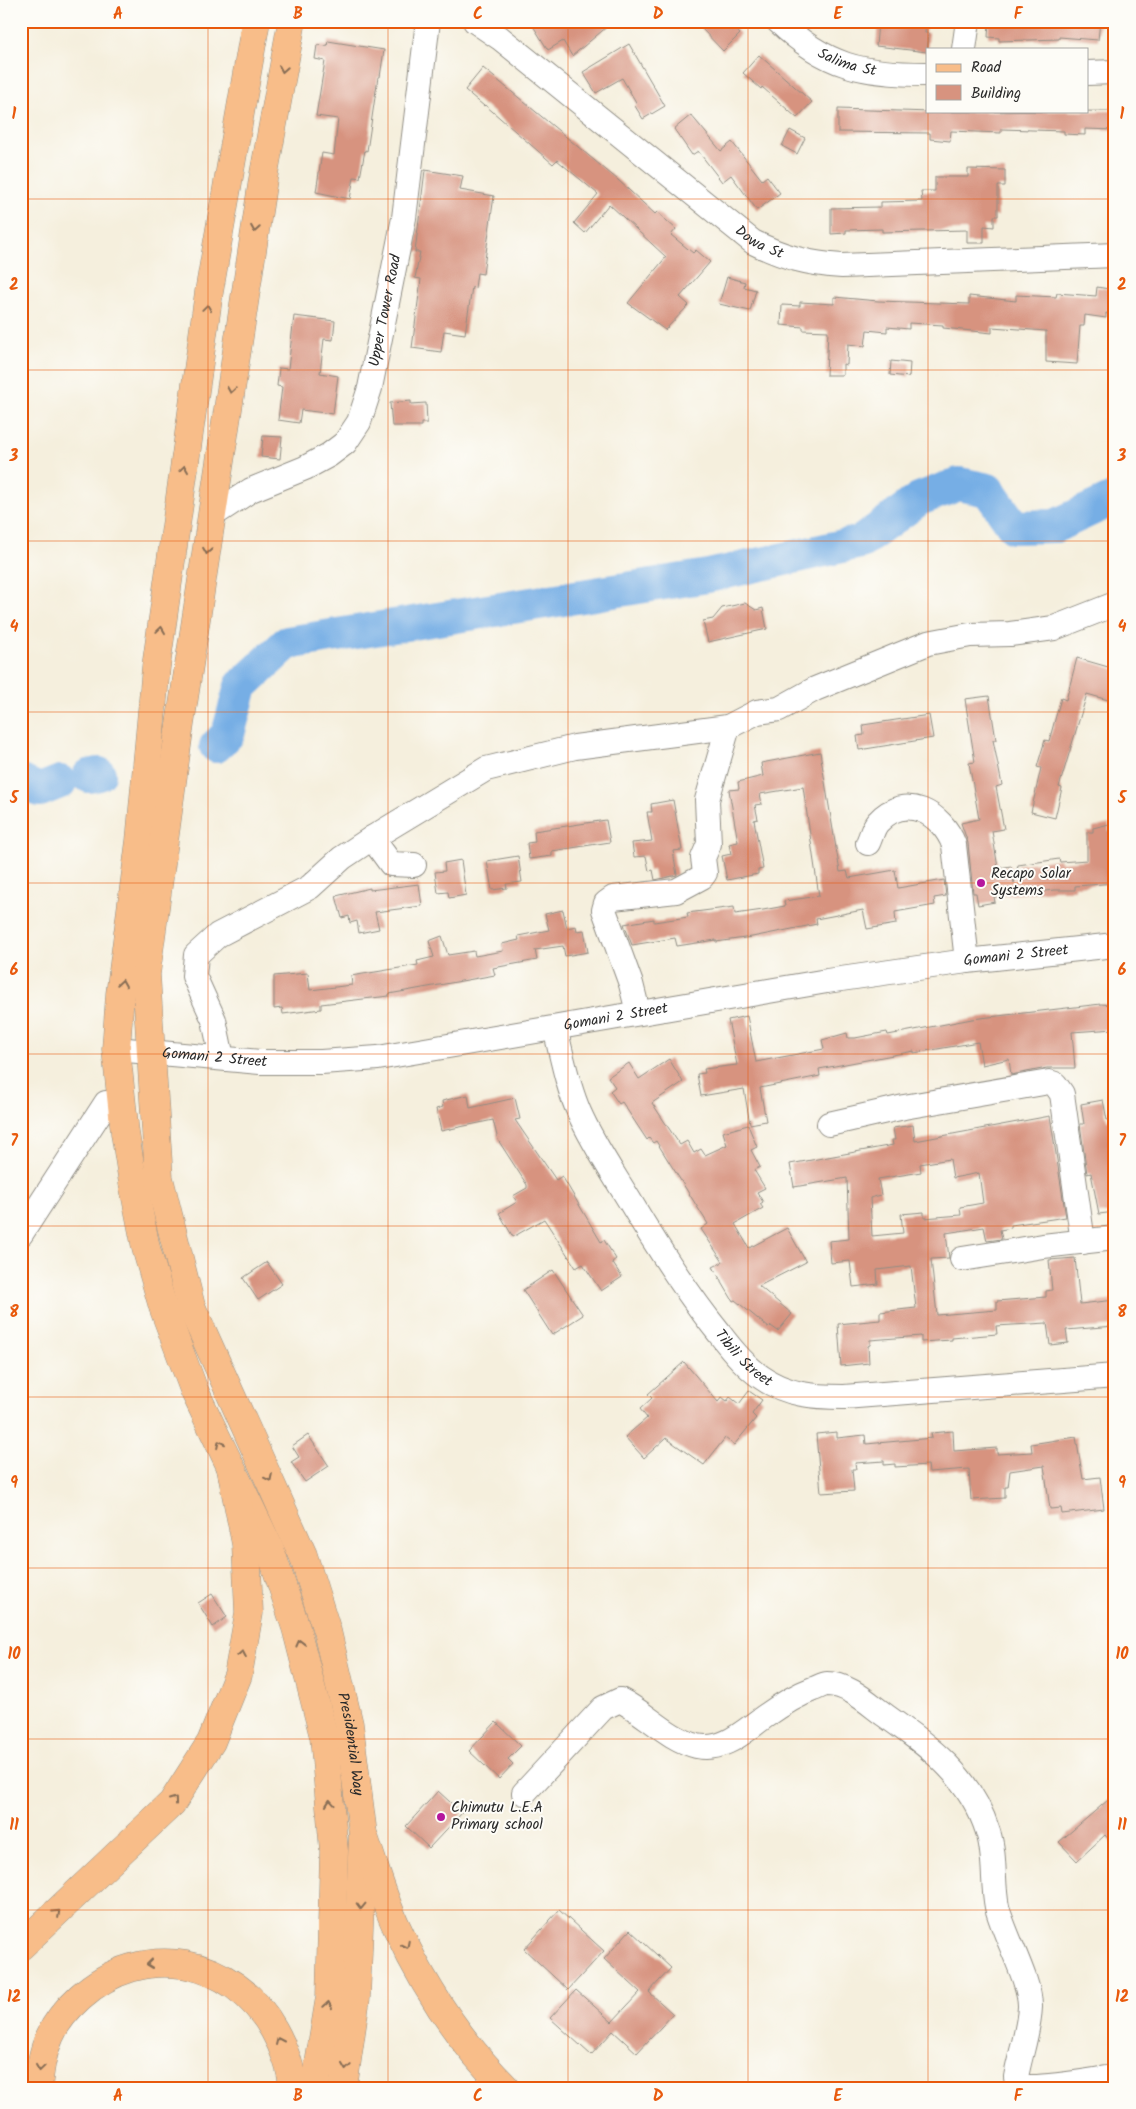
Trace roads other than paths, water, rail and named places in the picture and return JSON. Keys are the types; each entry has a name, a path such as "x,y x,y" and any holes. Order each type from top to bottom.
{"main road":[{"path":"256,21 209,292 156,667 114,898 103,992 106,1103 122,1206 140,1269 194,1390 270,1549 296,1628 324,1737 334,1851 330,1997 315,2088"},
{"name":"Presidential Way","path":"292,21 263,180 179,731 146,974 159,1178 191,1306 303,1555 327,1631 349,1724 363,1834 356,1998 343,2088"},
{"path":"156,667 140,841 116,1049 125,1133 146,1248 163,1308 194,1390"},
{"path":"21,1946 172,1804 211,1742 238,1675 249,1613 246,1544 231,1469"},
{"path":"363,1834 396,1927 436,2004 491,2073 506,2088"},
{"path":"38,2088 40,2064 50,2034 70,2006 95,1983 120,1971 146,1963 175,1962 211,1971 240,1990 265,2015 281,2043 293,2088"}],"street":[{"name":"Upper Tower Road","path":"213,515 251,490 305,468 328,455 345,443 359,422 370,388 404,218 428,21"},
{"name":"Dowa St","path":"475,21 500,38 753,242 778,254 800,262 842,266 1115,255"},
{"name":"Salima St","path":"778,21 817,52 843,65 886,74 926,74"},
{"path":"964,48 968,21"},
{"path":"1088,73 1115,72"},
{"path":"222,1058 214,1020 194,976 196,955 218,935 310,887 342,858 486,769 575,748 728,727 757,712 779,709 815,689 928,643 970,635 1010,634 1054,628 1115,604"},
{"path":"638,1012 631,984 604,910 606,903 613,898 676,890 702,877 705,872 703,858 709,844 707,800 728,727"},
{"path":"868,843 877,822 893,810 916,808 935,816 950,834 954,845 966,961"},
{"path":"372,838 391,864 414,865"},
{"name":"Gomani 2 Street","path":"116,1049 260,1062 321,1062 378,1058 827,981 966,961 1115,944"},
{"name":"Tibili Street","path":"555,1028 578,1111 595,1143 647,1230 695,1304 734,1352 760,1377 782,1389 800,1395 844,1397 1115,1376"},
{"path":"829,1124 904,1107 1049,1082 1055,1084 1062,1094 1083,1242"},
{"path":"21,1234 106,1103"},
{"path":"962,1259 1115,1238"},
{"path":"524,1793 603,1708 620,1700 637,1709 676,1737 698,1746 717,1746 734,1739 768,1714 805,1692 826,1684 847,1689 922,1741 946,1762 971,1795 988,1833 997,1906 1009,1944 1026,1986 1030,2006 1016,2077 1018,2084 1022,2087 1038,2086 1115,2077"}],"waterway":[{"path":"216,746 228,734 241,686 287,643 708,576 861,542 919,499 959,484 988,490 1014,527 1055,526 1115,498"},
{"path":"89,776 99,774"},
{"path":"21,782 40,790 60,782"}],"place":[{"name":"Recapo Solar Systems","path":"981,883"},
{"name":"Chimutu L.E.A Primary school","path":"441,1817"}]}
